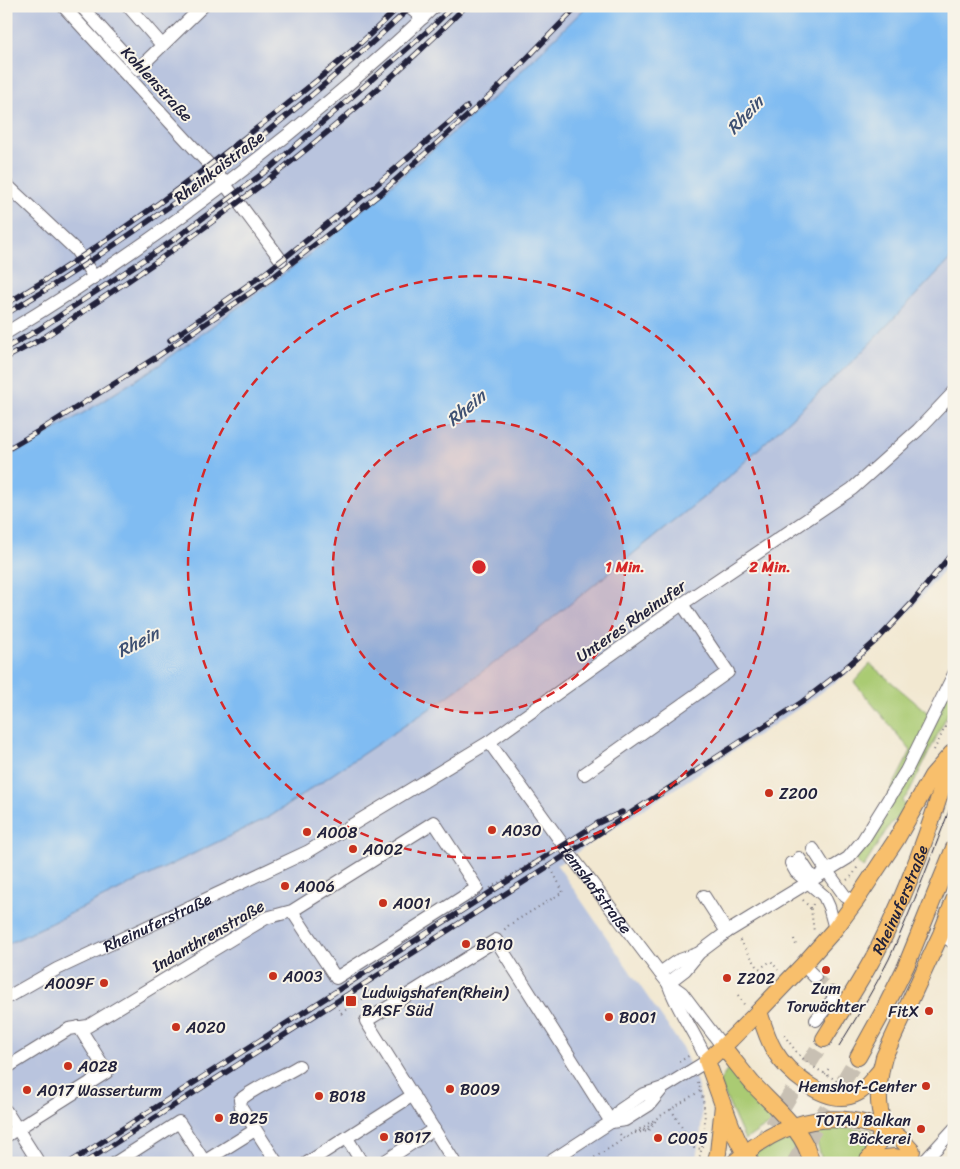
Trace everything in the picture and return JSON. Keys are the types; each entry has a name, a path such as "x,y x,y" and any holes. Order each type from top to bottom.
{"main road":[{"path":"889,1132 847,1120 831,1119 810,1122 777,1132 762,1140 743,1160 723,1105 700,1059 723,1047 753,1009 802,959 835,929 856,902 896,840 932,776 953,752"},
{"name":"Rheinuferstraße","path":"824,1040 880,945 896,910 931,821 953,752"},
{"name":"Rheinuferstraße","path":"858,1057 906,966 954,848"},
{"path":"915,1160 889,1132 879,1102 879,1072 884,1056 947,939 954,900"},
{"path":"753,1009 764,1026 775,1051 790,1070 806,1084 828,1095 839,1098 858,1093 879,1072"},
{"name":"Hemshofstraße","path":"723,1047 752,1083 794,1126 808,1149 811,1163"},
{"path":"715,1163 718,1153 723,1105"},
{"path":"867,1162 876,1147 889,1132"},
{"path":"867,1162 895,1157 915,1160"}],"street":[{"name":"Kohlenstraße","path":"63,6 216,172 281,260"},
{"path":"81,6 138,69 203,6"},
{"path":"128,6 162,45"},
{"path":"407,6 422,18"},
{"name":"Rheinkaistraße","path":"6,333 147,242 226,184 369,67 435,6"},
{"path":"6,184 76,250 94,277"},
{"name":"Unteres Rheinufer","path":"308,851 489,742 682,604 852,489 918,430 954,392"},
{"path":"584,774 728,672 682,604"},
{"path":"664,978 685,970 700,953 730,931 848,858 863,840 906,771 954,674"},
{"name":"Hemshofstraße","path":"489,742 569,853 664,978 682,993 723,1047"},
{"name":"Indanthrenstraße","path":"6,1068 69,1029 88,1026 266,918 292,911 434,822 477,888"},
{"path":"813,849 845,896 856,902"},
{"name":"Rheinuferstraße","path":"6,998 57,969 308,851"},
{"path":"795,861 796,872 811,881 824,896 835,929"},
{"path":"292,911 336,978 477,888"},
{"path":"704,896 730,931"},
{"path":"455,1163 366,1020 496,940 611,1122"},
{"path":"802,959 815,977"},
{"name":"Hemshofstraße","path":"664,978 700,1059"},
{"path":"816,1020 835,996 832,994"},
{"path":"6,1136 107,1072 79,1027"},
{"path":"548,1163 611,1122 620,1110 642,1095 663,1088 700,1059"},
{"path":"277,1163 241,1107 240,1100 249,1092 299,1066"},
{"path":"307,1163 413,1095"},
{"path":"6,1112 39,1163"},
{"path":"116,1163 179,1122 203,1162 256,1130"},
{"path":"382,1163 434,1129"},
{"path":"915,1160 954,1129"},
{"path":"347,1138 362,1163"}],"path":[{"path":"477,888 488,888 541,857 549,866 563,892 509,925 496,940"},
{"path":"730,931 759,969 771,961 781,974"},
{"path":"794,939 802,959"},
{"path":"341,1013 371,996 365,987"},
{"path":"738,996 753,1009"},
{"path":"336,1005 343,1016"},
{"path":"688,1056 700,1059"},
{"path":"688,1056 700,1059"},
{"path":"673,1067 688,1056"},
{"path":"698,1163 702,1149 704,1129 700,1059"},
{"path":"825,1074 829,1068"},
{"path":"671,1109 694,1148 702,1149"},
{"path":"657,1118 649,1131 633,1133 644,1124 657,1118"},
{"path":"586,1163 624,1139"}],"shaded area":[{"path":"6,6 587,6 500,92 312,253 159,365 90,409 6,458"},
{"path":"954,255 954,558 882,641 845,675 804,705 557,865 682,1047 696,1080 702,1105 701,1130 695,1163 6,1163 6,945 271,816 444,699 514,649 724,481 858,356"}],"green space":[{"path":"870,664 935,719 954,683 954,701 909,793 902,801 907,808 889,826 863,868 855,860 911,751 854,682"},
{"path":"732,1064 780,1120 761,1129 745,1140 719,1082"},
{"path":"809,1126 871,1130 873,1137 863,1156 855,1163 822,1163 818,1146"},
{"path":"787,1136 792,1138 807,1163 757,1163 755,1152"}],"water":[{"name":"Rhein","path":"587,6 954,6 954,255 858,356 724,481 514,649 444,699 271,816 6,945 6,458 90,409 159,365 312,253 500,92"}],"tunnel":[{"path":"815,977 832,993"},
{"path":"759,1146 824,1039"},
{"path":"794,1163 858,1057"}],"tram line":[{"path":"839,1046 889,959 915,899 954,798"}],"railway":[{"path":"6,304 128,226 186,183 328,72 400,6"},
{"path":"6,314 114,245 217,171 317,91 412,6"},
{"path":"6,348 38,330 172,241 270,168 431,28 453,6"},
{"path":"6,358 43,338 75,317 173,250 261,186 387,81 466,6"},
{"path":"6,450 158,356 272,278 380,194 493,93 578,6"},
{"path":"170,340 268,271 375,186 467,107"},
{"path":"84,1163 802,702 842,671 879,638 911,604 954,551"},
{"path":"69,1163 598,823 622,812"}],"place":[{"name":"Z200","path":"769,793"},
{"name":"A030","path":"492,830"},
{"name":"A008","path":"307,832"},
{"name":"A002","path":"353,849"},
{"name":"A006","path":"285,886"},
{"name":"A001","path":"383,903"},
{"name":"B010","path":"466,944"},
{"name":"Zum Torwächter","path":"826,970"},
{"name":"A003","path":"273,976"},
{"name":"Z202","path":"727,978"},
{"name":"A009F","path":"104,983"},
{"name":"Ludwigshafen(Rhein) BASF Süd","path":"351,1001"},
{"name":"FitX","path":"929,1011"},
{"name":"B001","path":"609,1017"},
{"name":"A020","path":"176,1027"},
{"name":"A028","path":"68,1066"},
{"name":"Hemshof-Center","path":"926,1086"},
{"name":"B009","path":"450,1089"},
{"name":"A017 Wasserturm","path":"27,1090"},
{"name":"B018","path":"319,1096"},
{"name":"B025","path":"219,1118"},
{"name":"TOTAJ Balkan Bäckerei","path":"921,1129"},
{"name":"B017","path":"384,1137"},
{"name":"C005","path":"658,1138"}]}
